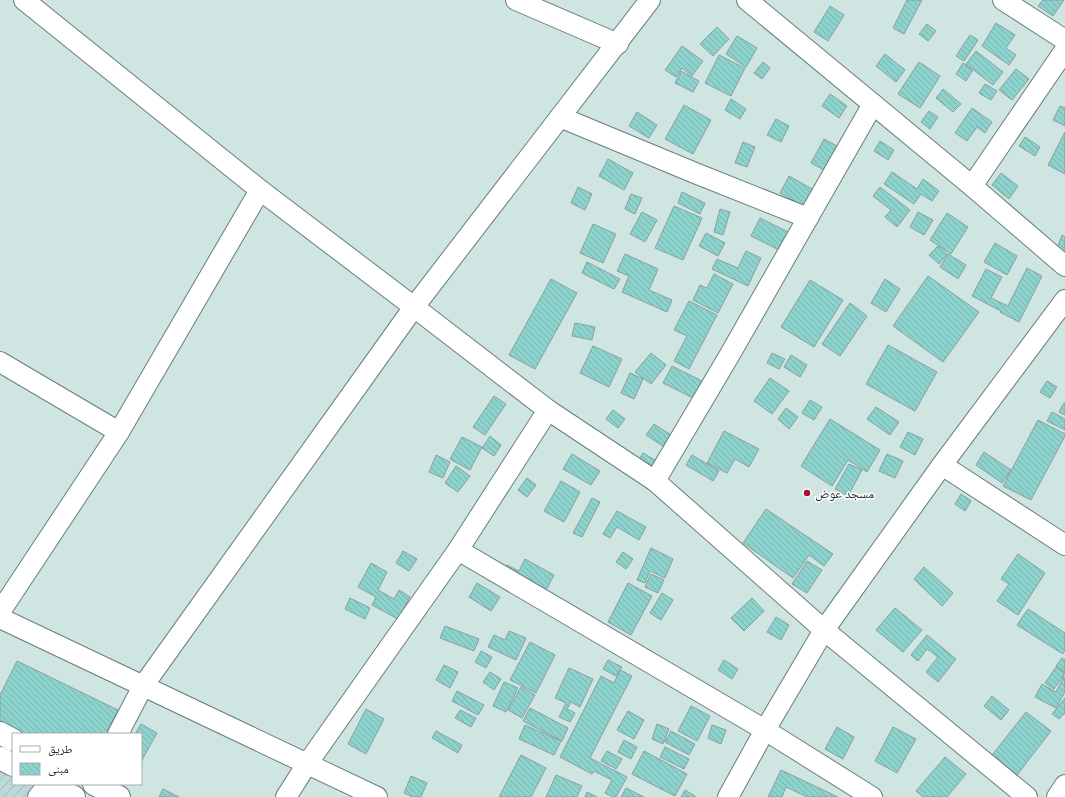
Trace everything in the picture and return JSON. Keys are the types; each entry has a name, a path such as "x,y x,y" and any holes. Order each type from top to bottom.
{"main road":[{"path":"0,733 12,739"},
{"path":"0,758 12,764"},
{"path":"51,785 74,797"},
{"path":"96,785 120,797"}],"street":[{"path":"24,0 260,190 548,410 655,481 824,630 1027,797"},
{"path":"516,0 618,44"},
{"path":"119,733 144,686 414,307 618,44 650,0"},
{"path":"747,0 972,186 1065,266"},
{"path":"1003,0 1065,40"},
{"path":"972,186 1065,50"},
{"path":"655,481 729,356 873,104"},
{"path":"560,117 808,218"},
{"path":"0,612 118,432 260,190"},
{"path":"728,797 765,730 824,630 942,465 1065,300"},
{"path":"0,362 118,432"},
{"path":"286,797 458,550 548,410"},
{"path":"942,465 1065,545"},
{"path":"458,550 765,730 872,797"},
{"path":"0,618 377,797"},
{"path":"38,797 48,785"},
{"path":"1057,797 1065,785"}],"shaded area":[{"path":"0,765 12,771 12,785 39,785 62,797 0,797"}],"building":[{"path":"907,0 922,0 904,34 893,28"},
{"path":"1043,0 1064,0 1053,16 1038,6"},
{"path":"830,6 844,15 828,41 814,32"},
{"path":"996,23 1015,35 1006,48 1016,55 1009,65 982,46"},
{"path":"927,24 936,31 928,41 919,34"},
{"path":"717,27 729,39 713,56 700,44"},
{"path":"970,35 978,40 964,61 956,56"},
{"path":"737,36 757,48 746,67 726,54"},
{"path":"682,46 703,61 692,76 682,68 676,77 665,70"},
{"path":"976,51 1003,72 993,85 966,64"},
{"path":"885,54 905,70 896,82 876,66"},
{"path":"719,55 745,68 731,96 705,83"},
{"path":"763,62 770,68 762,79 754,73"},
{"path":"919,62 940,76 920,108 898,94"},
{"path":"963,63 973,70 966,81 956,74"},
{"path":"1016,69 1029,79 1012,100 999,90"},
{"path":"681,71 699,81 693,92 675,83"},
{"path":"985,84 997,91 991,100 979,93"},
{"path":"943,89 961,104 953,112 936,98"},
{"path":"830,94 847,106 839,118 822,106"},
{"path":"731,99 746,109 740,119 725,110"},
{"path":"684,105 711,120 693,154 665,139"},
{"path":"1060,106 1065,108 1065,126 1053,120"},
{"path":"972,108 992,122 985,133 977,127 967,141 955,133"},
{"path":"929,111 938,117 930,129 921,122"},
{"path":"637,112 657,125 649,138 629,126"},
{"path":"776,119 789,126 781,142 767,135"},
{"path":"1065,132 1065,174 1048,165"},
{"path":"1025,137 1040,147 1035,156 1019,146"},
{"path":"824,139 837,146 824,170 811,163"},
{"path":"880,141 894,150 888,160 874,151"},
{"path":"743,142 755,147 747,167 735,163"},
{"path":"608,159 633,173 624,190 599,176"},
{"path":"892,172 917,189 923,179 939,191 932,201 921,194 914,204 884,184"},
{"path":"1001,173 1018,186 1009,199 992,185"},
{"path":"789,176 814,190 805,207 780,193"},
{"path":"578,187 592,194 585,210 571,203"},
{"path":"880,187 910,210 897,227 885,217 891,210 873,196"},
{"path":"682,192 705,203 700,214 678,203"},
{"path":"631,194 642,198 635,214 625,209"},
{"path":"674,206 702,218 683,260 655,248"},
{"path":"720,209 730,212 723,235 714,232"},
{"path":"642,212 657,220 645,242 630,234"},
{"path":"918,212 933,220 924,235 910,227"},
{"path":"947,213 968,227 951,254 930,240"},
{"path":"760,218 788,232 779,250 751,236"},
{"path":"593,224 616,234 603,263 580,253"},
{"path":"706,233 725,243 718,256 699,246"},
{"path":"1062,235 1065,237 1065,255 1056,251"},
{"path":"995,243 1017,256 1007,275 984,262"},
{"path":"938,246 947,254 939,264 929,255"},
{"path":"746,251 761,258 748,286 712,269 717,259 738,268"},
{"path":"625,254 658,269 649,290 672,300 667,312 622,292 629,276 617,271"},
{"path":"948,254 966,265 958,279 940,267"},
{"path":"587,262 620,279 614,289 582,273"},
{"path":"1027,268 1042,276 1019,322 972,296 986,269 1002,277 991,298 1008,306"},
{"path":"714,274 733,284 718,313 693,300 700,285 707,288"},
{"path":"928,276 979,312 943,362 893,326"},
{"path":"551,279 577,293 535,369 509,355"},
{"path":"885,279 900,289 886,312 871,303"},
{"path":"810,280 843,300 814,347 781,327"},
{"path":"689,301 717,315 689,369 674,361 687,336 674,330"},
{"path":"850,303 867,316 840,356 822,344"},
{"path":"575,323 595,327 592,340 572,336"},
{"path":"888,345 937,372 915,411 866,384"},
{"path":"593,346 622,359 609,387 580,373"},
{"path":"651,353 666,365 651,384 635,372"},
{"path":"772,353 785,359 779,369 767,363"},
{"path":"791,355 807,365 800,377 784,367"},
{"path":"672,366 702,381 693,398 663,383"},
{"path":"630,373 643,379 634,399 621,393"},
{"path":"770,378 789,391 772,414 754,401"},
{"path":"1047,381 1057,387 1050,398 1040,392"},
{"path":"494,396 506,404 485,435 473,427"},
{"path":"810,400 822,407 814,420 802,413"},
{"path":"1065,403 1065,415 1059,412"},
{"path":"876,407 899,422 890,435 867,419"},
{"path":"786,408 798,417 789,429 778,419"},
{"path":"613,410 625,419 618,428 606,419"},
{"path":"1052,412 1065,419 1065,430 1047,421"},
{"path":"830,419 880,450 867,472 848,460 832,486 801,466"},
{"path":"1038,420 1065,434 1065,436 1031,500 1003,486"},
{"path":"654,424 671,435 663,446 646,435"},
{"path":"724,431 759,449 749,467 735,459 727,473 707,463"},
{"path":"908,432 923,439 915,455 900,447"},
{"path":"490,436 501,445 494,456 482,448"},
{"path":"462,437 482,447 470,470 450,459"},
{"path":"984,452 1011,470 1002,483 976,465"},
{"path":"643,453 655,460 649,471 637,463"},
{"path":"572,454 600,471 591,485 563,469"},
{"path":"887,454 903,461 895,478 879,471"},
{"path":"436,455 450,462 443,478 429,472"},
{"path":"692,455 719,471 713,481 686,465"},
{"path":"849,464 862,470 848,496 835,489"},
{"path":"456,466 470,476 458,492 445,483"},
{"path":"527,478 536,485 527,497 518,490"},
{"path":"561,481 580,492 564,522 544,511"},
{"path":"961,494 971,501 965,511 955,504"},
{"path":"592,498 600,502 582,537 573,533"},
{"path":"766,509 833,554 824,566 809,555 793,578 743,543"},
{"path":"617,511 646,527 639,540 617,527 610,538 603,534"},
{"path":"651,548 673,559 665,578 650,571 645,583 637,580"},
{"path":"403,551 417,559 409,571 396,563"},
{"path":"623,552 633,559 626,569 616,562"},
{"path":"1018,554 1045,573 1018,615 997,601 1009,584 1001,579"},
{"path":"525,559 554,575 545,592 504,571 507,565 519,571"},
{"path":"807,561 822,570 807,593 792,584"},
{"path":"371,563 387,572 378,590 394,599 399,590 410,597 398,619 372,605 376,597 358,587"},
{"path":"924,567 953,593 942,606 914,579"},
{"path":"651,574 664,580 658,593 645,587"},
{"path":"477,583 500,597 491,611 469,597"},
{"path":"628,583 652,596 631,635 608,622"},
{"path":"662,593 673,600 661,620 650,613"},
{"path":"350,598 370,608 365,619 345,609"},
{"path":"752,598 764,611 744,631 731,618"},
{"path":"895,608 922,630 903,652 876,630"},
{"path":"1028,609 1065,633 1065,650 1063,654 1017,625"},
{"path":"776,617 789,625 781,640 767,632"},
{"path":"445,626 479,639 474,651 440,638"},
{"path":"509,631 526,638 516,660 488,647 494,635 505,640"},
{"path":"927,635 956,659 938,682 926,672 938,657 927,649 918,661 911,655"},
{"path":"530,642 555,655 536,693 510,680"},
{"path":"481,651 492,657 486,668 475,662"},
{"path":"1062,658 1065,660 1065,672 1056,666"},
{"path":"608,660 622,667 616,676 603,669"},
{"path":"724,660 738,669 732,679 718,670"},
{"path":"17,661 118,710 106,733 12,734 0,728 0,695"},
{"path":"444,665 458,672 450,688 436,680"},
{"path":"1056,667 1065,673 1054,689 1045,683"},
{"path":"569,668 593,679 580,707 571,702 567,709 575,713 570,722 559,717 566,703 555,698"},
{"path":"620,670 632,676 590,758 627,777 616,797 613,797 605,793 612,780 594,771 592,774 560,757 601,676 614,683"},
{"path":"490,672 501,679 494,690 483,682"},
{"path":"1064,676 1065,692 1056,708 1035,697 1042,684 1056,692"},
{"path":"504,682 518,688 506,712 493,706"},
{"path":"521,687 535,695 522,718 508,710"},
{"path":"457,691 484,705 478,715 452,701"},
{"path":"992,696 1009,710 1001,720 984,706"},
{"path":"1065,698 1065,713 1059,719 1052,714"},
{"path":"691,706 710,716 697,741 678,731"},
{"path":"530,708 568,728 562,741 523,721"},
{"path":"366,709 384,719 366,754 348,744"},
{"path":"460,710 476,718 471,727 455,718"},
{"path":"628,711 644,720 634,739 617,730"},
{"path":"1026,712 1051,731 1014,779 989,759"},
{"path":"141,724 157,733 142,760 142,733 136,733"},
{"path":"657,724 669,729 663,744 652,739"},
{"path":"525,725 561,741 554,755 519,739"},
{"path":"712,725 726,730 721,744 708,738"},
{"path":"837,727 854,737 843,759 825,749"},
{"path":"893,727 916,739 897,773 875,761"},
{"path":"436,731 462,745 458,753 432,738"},
{"path":"671,731 695,744 689,755 665,742"},
{"path":"624,740 637,747 631,759 618,752"},
{"path":"665,747 689,759 684,769 660,757"},
{"path":"607,751 622,759 616,769 601,761"},
{"path":"644,751 687,774 675,796 632,774"},
{"path":"521,755 546,768 531,797 499,797"},
{"path":"945,757 966,774 947,797 923,797 916,791"},
{"path":"781,770 838,797 807,797 786,787 782,797 768,797"},
{"path":"556,775 582,786 577,797 546,797"},
{"path":"411,776 427,783 421,797 413,797 404,793"},
{"path":"626,788 644,797 621,797"},
{"path":"163,789 179,797 159,797"},
{"path":"685,790 695,796 695,797 681,797"},
{"path":"587,792 597,797 585,797"}],"place":[{"name":"مسجد عوض","path":"807,493"}]}
